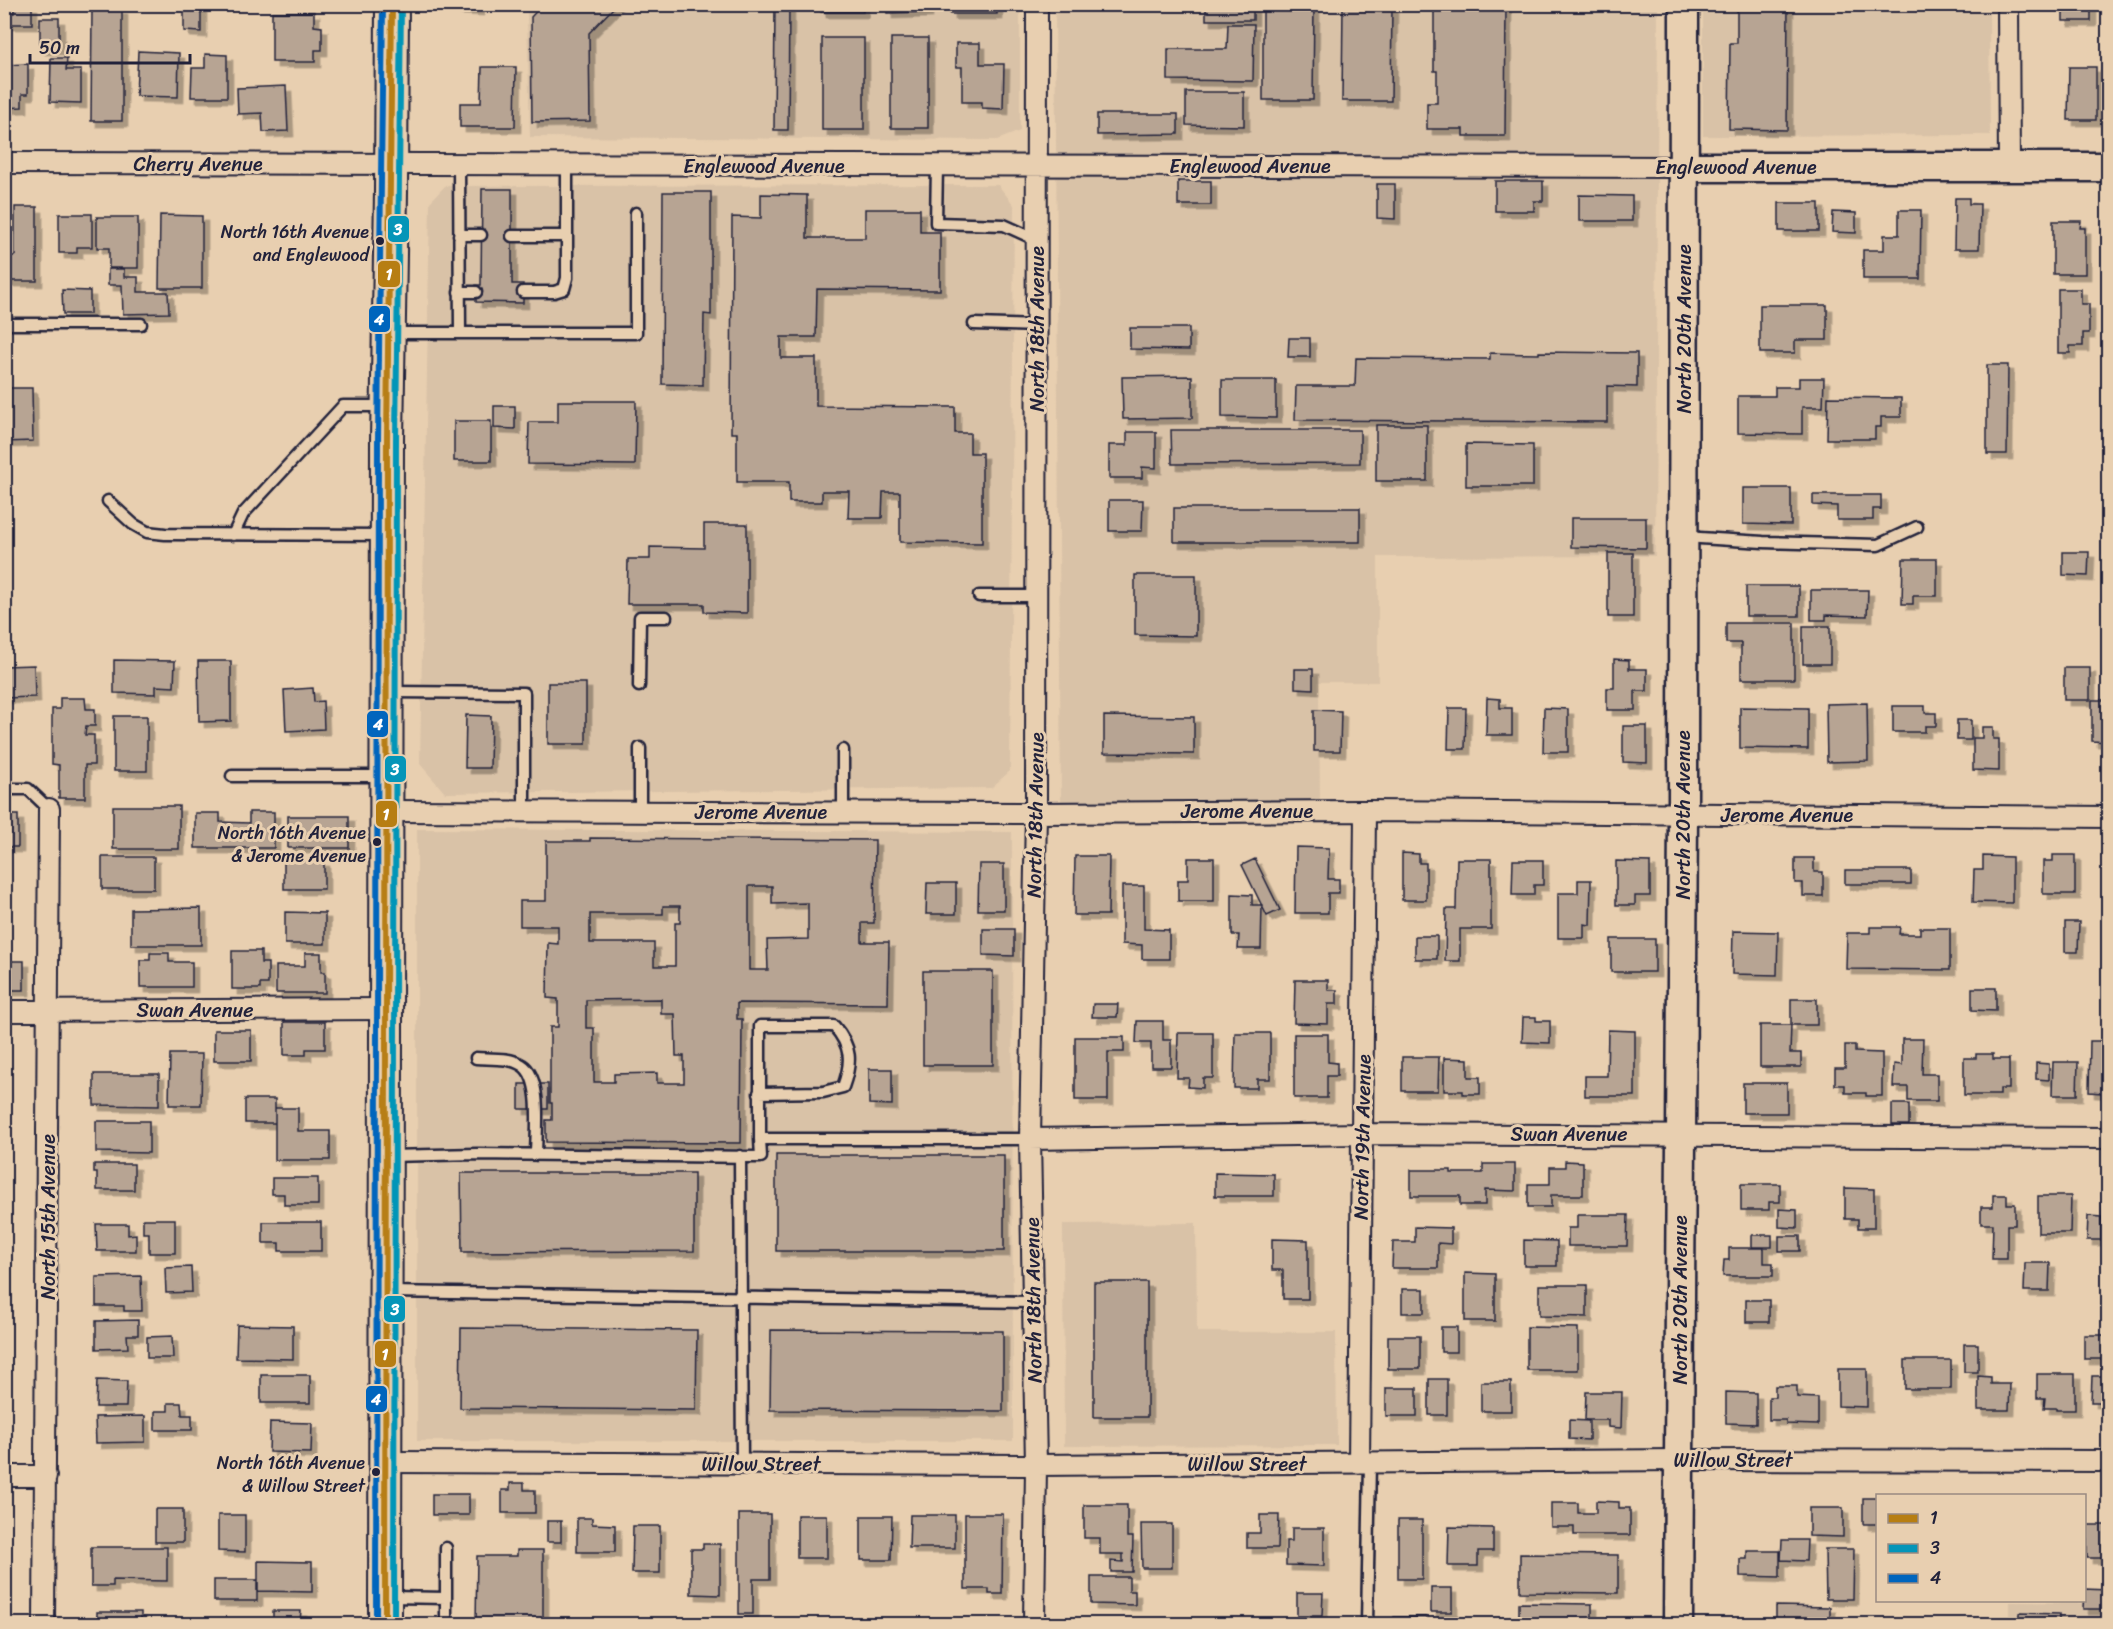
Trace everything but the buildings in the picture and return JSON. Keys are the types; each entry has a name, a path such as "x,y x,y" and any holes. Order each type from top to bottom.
{"main road":[{"path":"385,1611 387,406 392,164 392,4"}],"street":[{"name":"North 18th Avenue","path":"1034,1624 1036,1464 1030,1139 1036,813 1037,4"},
{"name":"North 20th Avenue","path":"1678,1624 1683,814 1684,4"},
{"path":"2008,4 2009,167"},
{"name":"Cherry Avenue","path":"4,163 392,164"},
{"name":"Englewood Avenue","path":"392,164 2109,167"},
{"name":"North 15th Avenue","path":"44,1624 49,809"},
{"name":"Jerome Avenue","path":"386,811 1036,813 1365,811 2109,817"},
{"name":"North 19th Avenue","path":"1364,1463 1362,1134 1365,811"},
{"name":"Swan Avenue","path":"4,1011 386,1010"},
{"name":"Swan Avenue","path":"1030,1139 1362,1134 2109,1138"},
{"name":"Willow Street","path":"386,1462 1036,1464 1679,1460 2109,1461"},
{"path":"4,1476 46,1476"}],"lane":[{"path":"459,165 460,333"},
{"path":"523,292 554,292 564,289 567,278 567,166"},
{"path":"937,166 936,223 1004,225 1037,240"},
{"path":"389,333 636,333 636,213"},
{"path":"459,235 482,235"},
{"path":"512,236 567,236"},
{"path":"459,292 476,292"},
{"path":"4,324 141,324"},
{"path":"974,324 1037,326"},
{"path":"232,535 243,514 343,406 387,406"},
{"path":"108,501 133,524 147,532 232,535 387,535"},
{"path":"1684,537 1763,542 1878,544 1917,527"},
{"path":"979,596 1036,596"},
{"path":"639,686 640,617 666,617"},
{"path":"387,692 524,693 524,811"},
{"path":"640,748 640,812"},
{"path":"843,750 843,812"},
{"path":"232,776 386,776"},
{"path":"4,789 28,789 49,809"},
{"path":"386,1156 760,1157 759,1093 760,1026 834,1026 843,1036 849,1053 849,1070 843,1087 823,1092 759,1093"},
{"path":"476,1058 506,1060 522,1064 530,1073 536,1095 536,1155"},
{"path":"760,1139 1030,1139"},
{"path":"740,1156 742,1463"},
{"path":"386,1292 1033,1302"},
{"path":"1364,1463 1368,1624"},
{"path":"446,1548 446,1624"},
{"path":"385,1611 446,1598"}],"shaded area":[{"path":"534,4 1020,5 1020,131 997,140 530,137 527,12"},
{"path":"1055,5 1658,5 1655,556 1378,557 1378,682 1319,682 1320,804 1061,805"},
{"path":"1703,5 1989,5 1990,135 1703,136"},
{"path":"998,185 1014,205 1010,771 991,788 445,793 420,764 430,202 445,186"},
{"path":"417,829 1012,832 1013,1441 417,1441"},
{"path":"1196,1223 1197,1332 1336,1332 1337,1445 1064,1446 1063,1224"},
{"path":"2009,1602 2108,1603 2108,1624 2009,1624"}],"transit line":[{"name":"4","path":"376,1624 378,440 383,4"},
{"name":"1","path":"385,1624 387,440 392,4"},
{"name":"3","path":"394,1624 396,440 401,4"}],"place":[{"name":"North 16th Avenue and Englewood","path":"380,241"},
{"name":"North 16th Avenue & Jerome Avenue","path":"377,842"},
{"name":"North 16th Avenue & Willow Street","path":"376,1472"}]}
